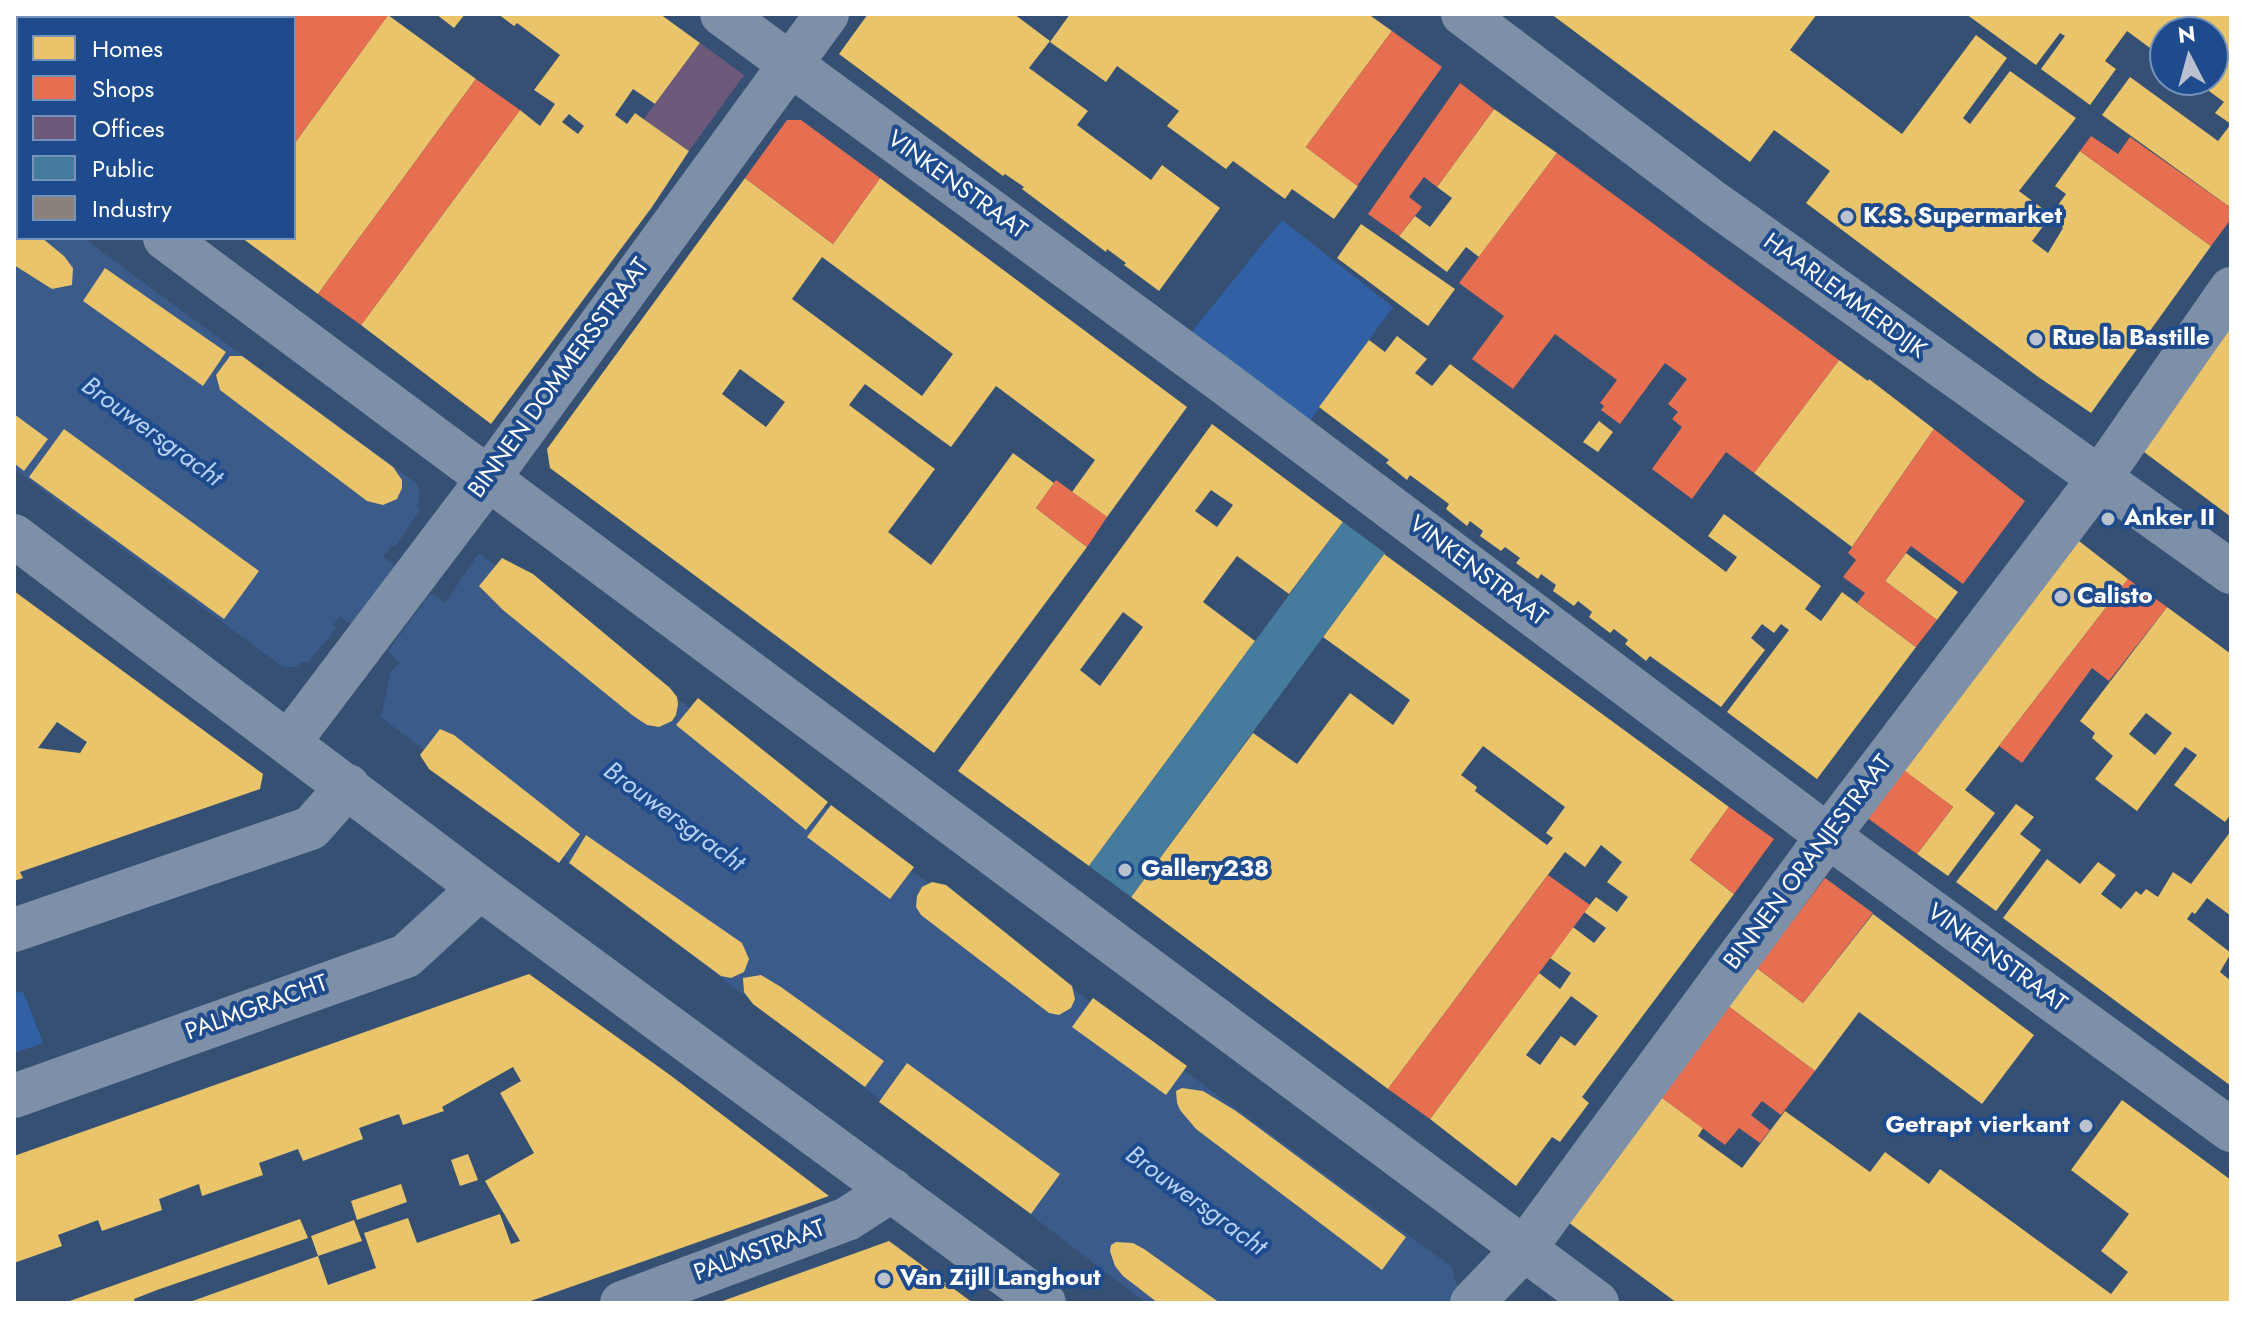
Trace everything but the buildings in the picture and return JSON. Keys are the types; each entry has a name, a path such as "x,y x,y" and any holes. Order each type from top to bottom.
{"street":[{"name":"VINKENSTRAAT","path":"722,14 1225,383 1828,836 2231,1130"},
{"name":"BINNEN DOMMERSSTRAAT","path":"289,742 336,684 488,479 827,14"},
{"name":"HAARLEMMERDIJK","path":"1463,14 1714,203 2231,572"},
{"path":"168,240 1597,1303"},
{"name":"BINNEN ORANJESTRAAT","path":"1476,1298 1524,1249 1828,836 2099,479 2231,289"},
{"path":"14,536 480,888 1044,1303"},
{"path":"14,930 311,828 348,786"},
{"name":"PALMGRACHT","path":"14,1096 406,956 480,888"},
{"name":"PALMSTRAAT","path":"622,1303 847,1219 892,1190"}],"shaded area":[{"path":"1282,220 1393,307 1306,426 1178,349"},
{"path":"23,991 43,1043 14,1053 14,994"}],"water":[{"name":"Brouwersgracht","path":"14,188 16,240 86,240 416,483 420,491 417,507 420,510 1452,1267 1456,1284 1481,1303 1146,1303 381,717 304,661 295,667 283,667 14,469"}],"pier":[{"path":"420,510 479,553 445,603 431,593 388,651 400,663 391,671 381,717 307,664 336,628 333,625 340,616 351,624 395,566 383,557 392,546 395,547"}],"place":[{"name":"K.S. Supermarket","path":"1847,217"},
{"name":"Rue la Bastille","path":"2036,339"},
{"name":"Anker II","path":"2108,519"},
{"name":"Calisto","path":"2061,597"},
{"name":"Gallery238","path":"1125,870"},
{"name":"Getrapt vierkant","path":"2086,1126"},
{"name":"Van Zijll Langhout","path":"884,1279"}]}
